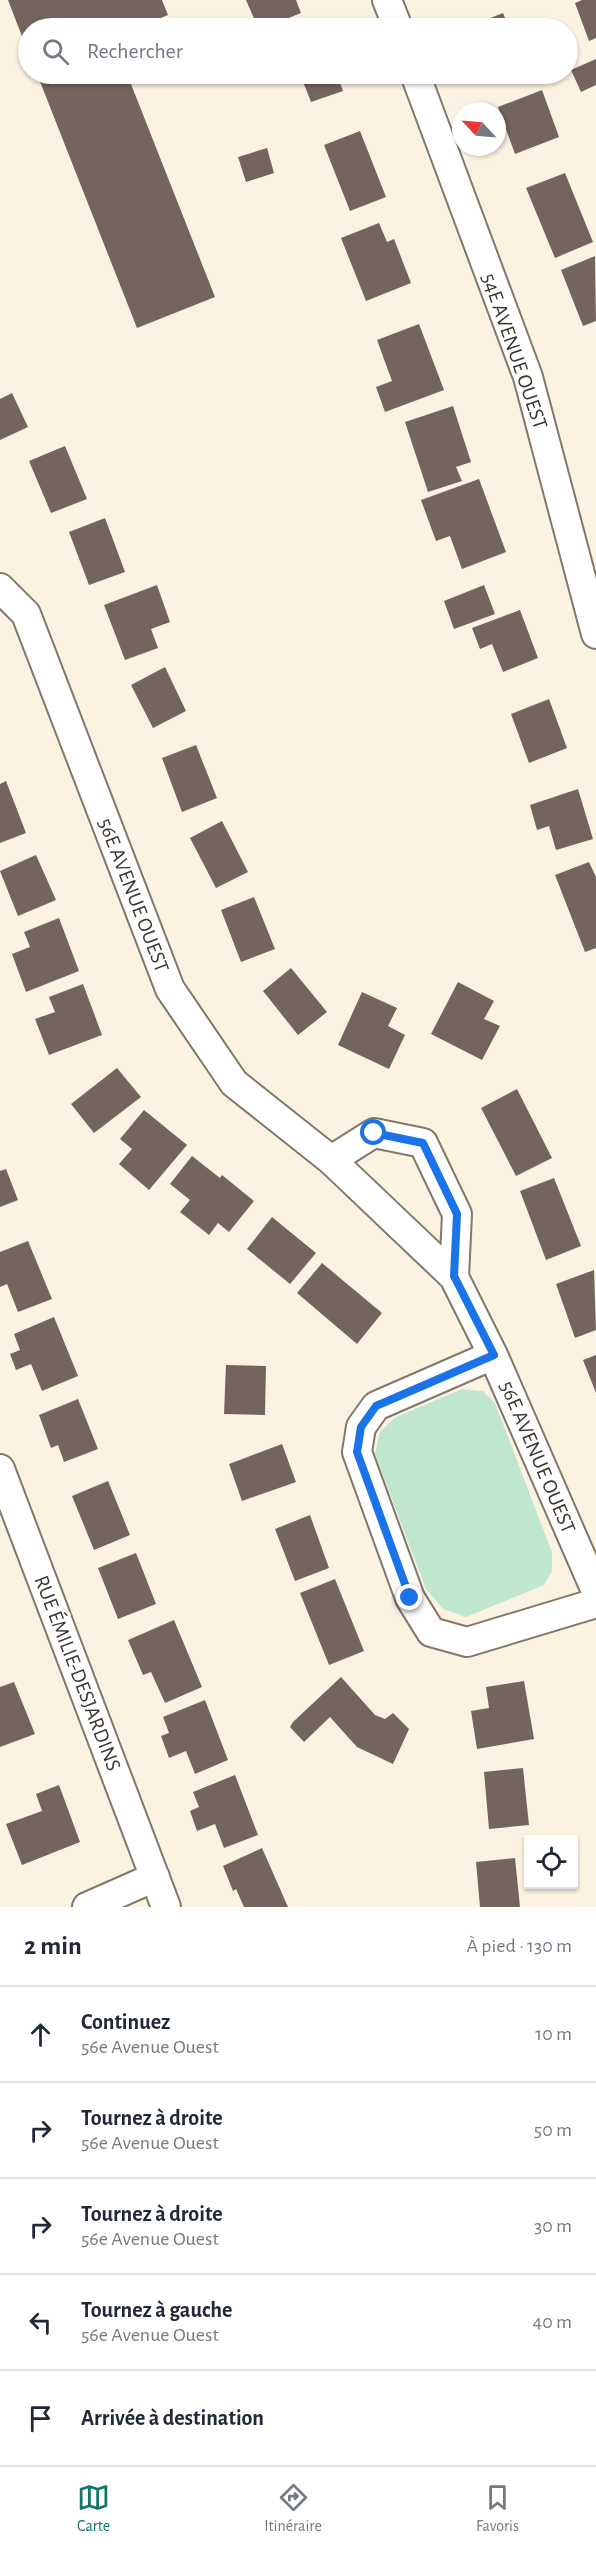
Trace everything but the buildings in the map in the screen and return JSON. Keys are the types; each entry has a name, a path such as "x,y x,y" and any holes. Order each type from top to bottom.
{"street":[{"path":"387,0 394,18"},
{"name":"54E AVENUE OUEST","path":"419,84 528,377 596,634"},
{"name":"56E AVENUE OUEST","path":"0,588 27,614 170,989 234,1083 331,1160 454,1276 494,1355 596,1592"},
{"name":"56E AVENUE OUEST","path":"331,1160 374,1133 423,1143 457,1214 454,1276"},
{"name":"56E AVENUE OUEST","path":"494,1355 376,1406 361,1427 357,1452 410,1598 431,1632 466,1642 596,1603"},
{"name":"RUE ÉMILIE-DESJARDINS","path":"0,1469 166,1907"},
{"path":"87,1907 155,1877"}],"green space":[{"path":"462,1389 483,1391 495,1403 552,1552 552,1571 544,1585 466,1617 443,1609 426,1589 375,1454 380,1432 394,1418"}],"route":[{"path":"374,1133 423,1143 457,1214 454,1276 494,1355 376,1406 361,1427 357,1452 410,1598"}]}
